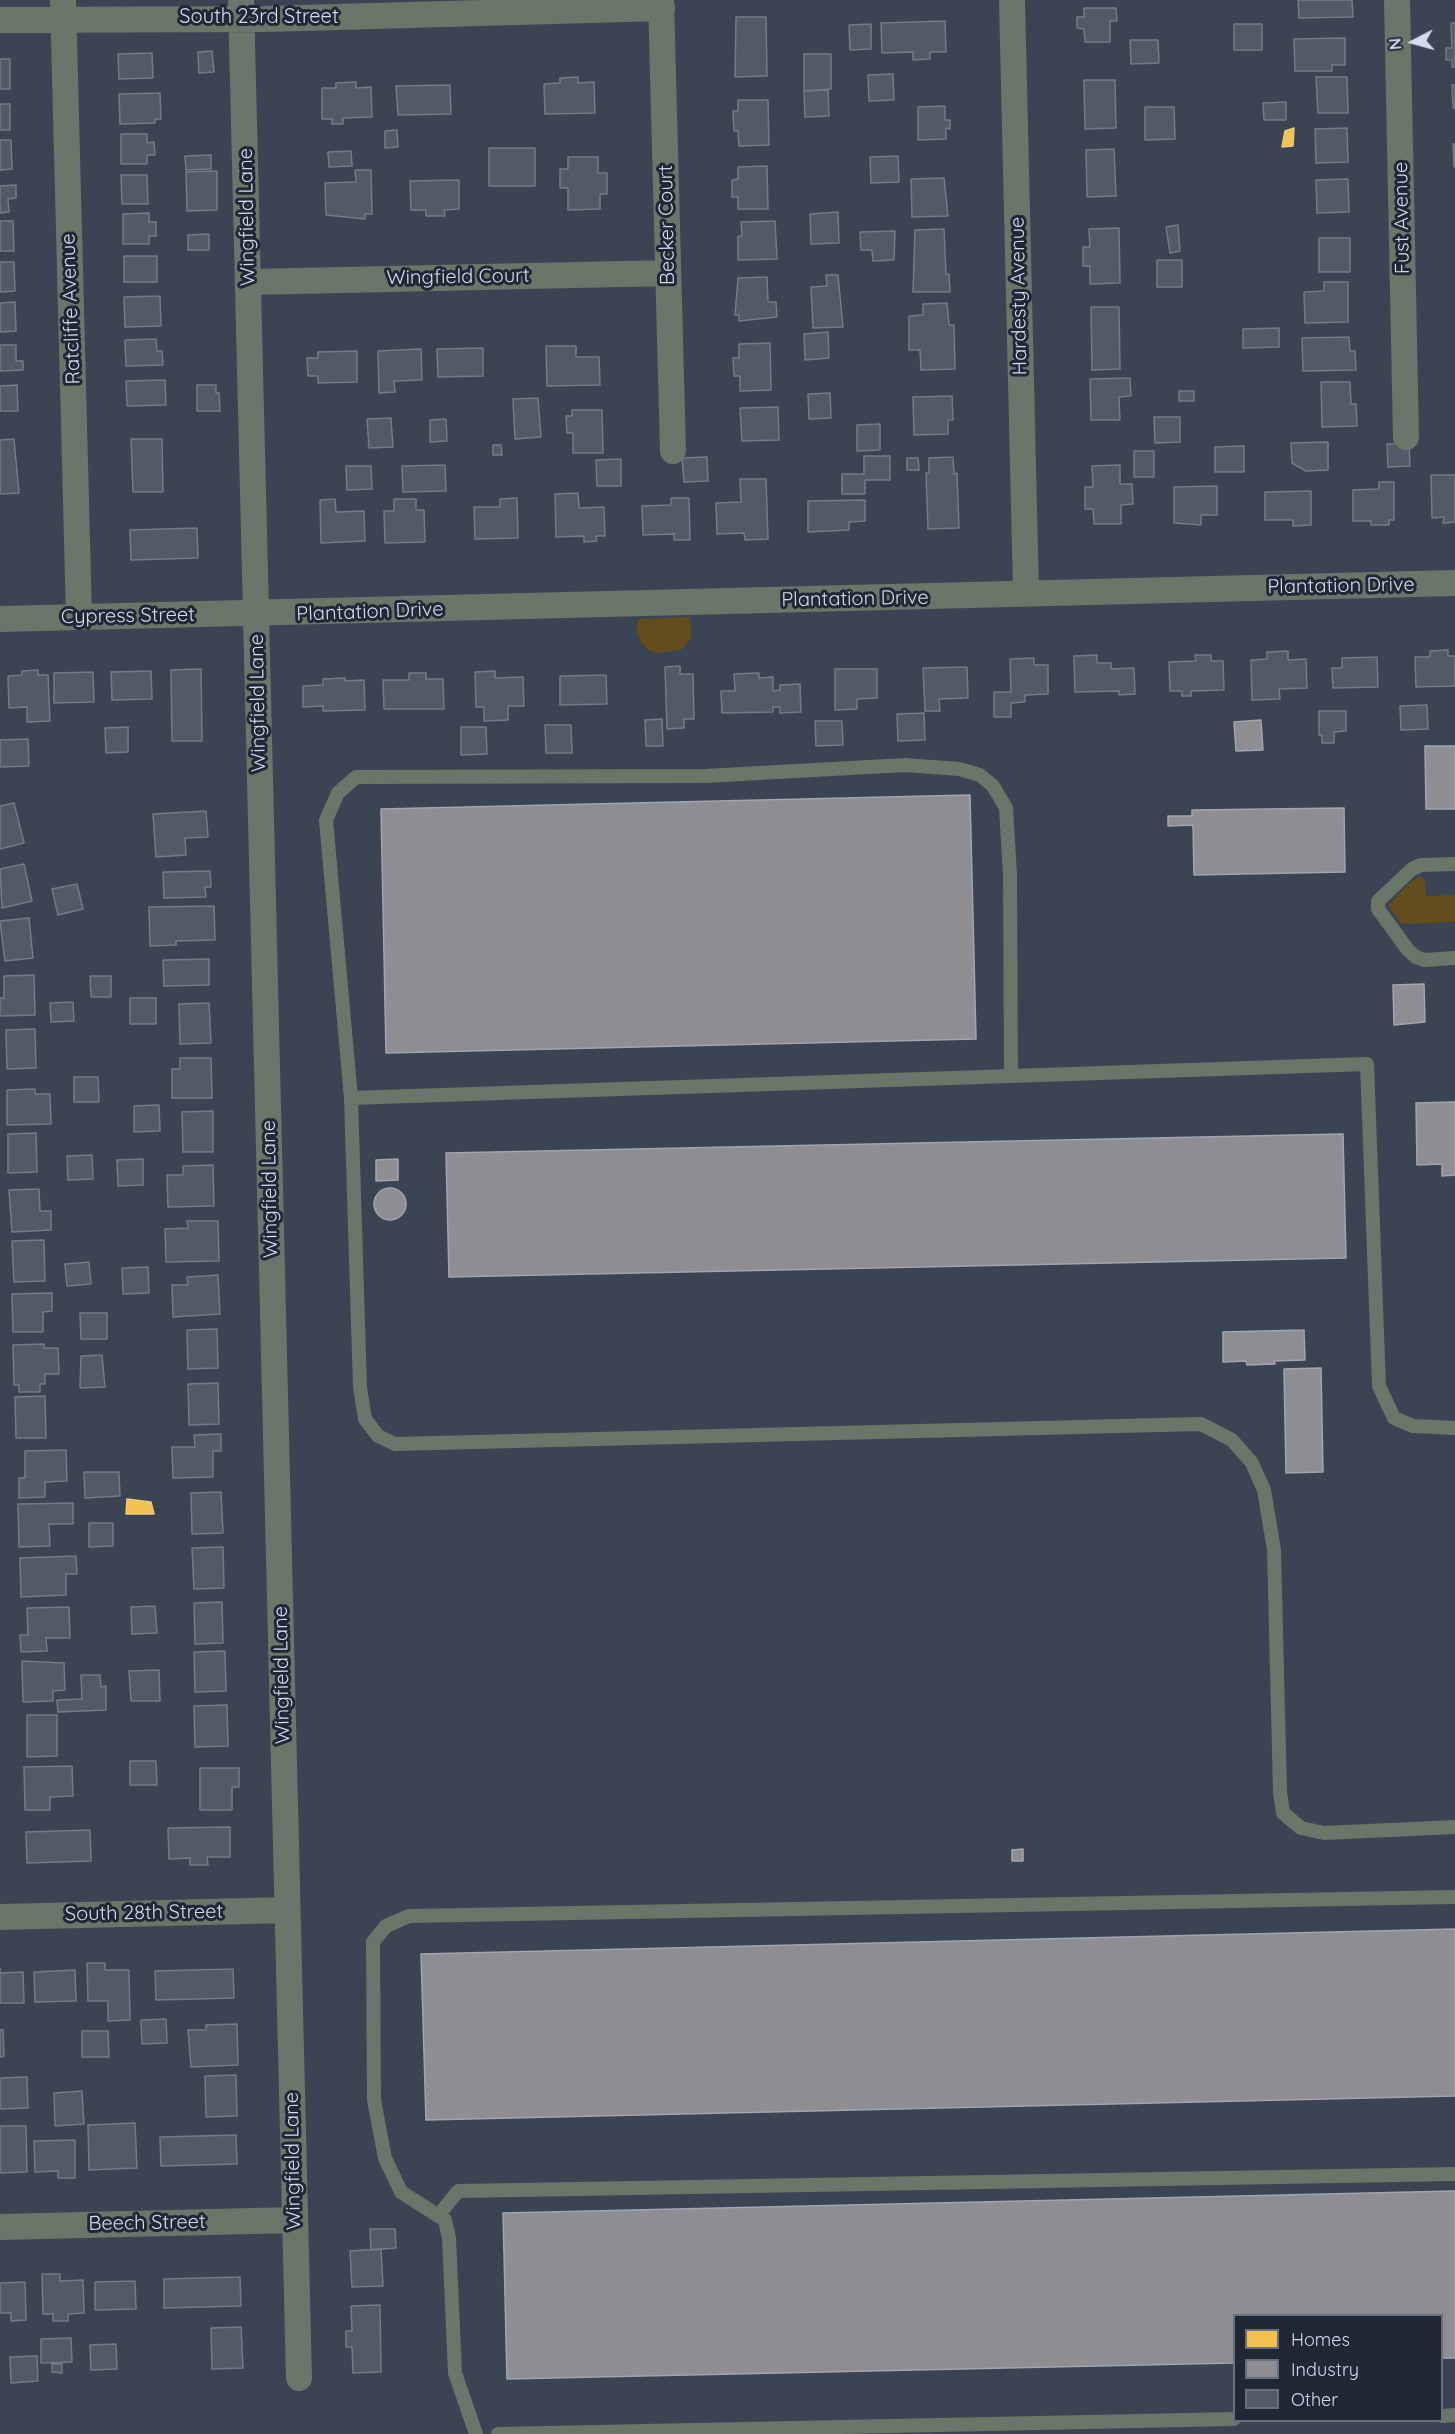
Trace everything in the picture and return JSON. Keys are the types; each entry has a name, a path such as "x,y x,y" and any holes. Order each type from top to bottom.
{"street":[{"name":"Hardesty Avenue","path":"1012,0 1026,592"},
{"name":"Fust Avenue","path":"1397,0 1406,437"},
{"name":"South 23rd Street","path":"0,20 63,9 661,4"},
{"name":"Becker Court","path":"661,4 673,451"},
{"name":"Ratcliffe Avenue","path":"63,9 79,617"},
{"name":"Wingfield Lane","path":"241,9 299,2378"},
{"name":"Wingfield Court","path":"249,282 668,273"},
{"name":"Plantation Drive","path":"256,612 280,614 1026,592 1455,583"},
{"name":"Cypress Street","path":"0,619 256,612"},
{"name":"South 28th Street","path":"0,1917 287,1910"},
{"name":"Beech Street","path":"0,2227 295,2220"}],"lane":[{"path":"1011,1076 1010,875 1006,808 993,786 980,775 959,769 904,765 705,776 356,777 338,793 326,820 351,1098 360,1387 365,1419 378,1436 395,1444 1201,1424 1232,1440 1252,1463 1264,1490 1274,1550 1280,1792 1283,1814 1301,1828 1324,1833 1455,1827"},
{"path":"1455,864 1421,865 1412,869 1378,901 1378,909 1408,950 1416,957 1424,960 1455,958"},
{"path":"351,1098 1366,1064 1378,1386 1394,1418 1413,1426 1455,1428"},
{"path":"476,2434 455,2373 449,2238 445,2220 401,2192 385,2158 374,2100 373,1942 386,1926 409,1916 1455,1897"},
{"path":"438,2216 458,2191 1455,2174"},
{"path":"498,2434 1233,2419"}],"shaded area":[{"path":"690,617 692,637 681,650 658,653 650,651 641,643 636,627 639,619"},
{"path":"1420,876 1425,880 1426,896 1455,895 1455,922 1402,924 1388,906 1408,884"}],"building: Homes":[{"path":"1294,128 1293,146 1282,147 1285,131"},
{"path":"127,1499 151,1502 154,1514 126,1514"}],"building: Industry":[{"path":"1261,720 1263,750 1236,751 1234,722"},
{"path":"1425,746 1455,746 1455,809 1426,809"},
{"path":"970,795 976,1039 386,1053 381,809"},
{"path":"1344,808 1345,872 1194,875 1193,825 1168,826 1168,816 1192,816 1192,810"},
{"path":"1424,984 1425,1022 1394,1025 1393,985"},
{"path":"1455,1102 1455,1175 1442,1176 1442,1164 1417,1165 1416,1103"},
{"path":"1343,1134 1346,1258 449,1277 446,1153"},
{"path":"398,1159 398,1180 376,1181 376,1160"},
{"path":"390,1188 401,1193 406,1204 401,1215 390,1220 379,1215 374,1204 379,1193"},
{"path":"1304,1330 1305,1360 1247,1365 1246,1361 1223,1362 1223,1332"},
{"path":"1321,1368 1323,1472 1286,1473 1284,1369"},
{"path":"1023,1849 1023,1861 1012,1861 1012,1850"},
{"path":"1455,1929 1455,2096 426,2120 421,1954"},
{"path":"1455,2191 1455,2358 1443,2358 1443,2314 1233,2314 1233,2363 507,2379 503,2213"}],"building: Other":[{"path":"1298,0 1352,0 1353,17 1299,18"},
{"path":"1084,8 1116,8 1117,21 1110,21 1110,42 1085,42 1084,29 1077,28 1077,17 1084,17"},
{"path":"736,17 766,17 767,76 735,77"},
{"path":"945,21 946,52 930,52 930,59 913,60 913,52 882,53 881,23"},
{"path":"1451,23 1455,23 1455,67 1452,67 1452,60 1446,60 1446,48 1452,48"},
{"path":"871,24 871,49 850,50 849,25"},
{"path":"1234,24 1262,24 1262,50 1234,50"},
{"path":"1345,38 1345,65 1332,65 1332,71 1295,71 1294,39"},
{"path":"1130,40 1158,40 1159,63 1131,64"},
{"path":"212,51 214,72 199,73 198,52"},
{"path":"152,53 153,78 119,79 118,54"},
{"path":"804,54 831,54 831,89 804,91"},
{"path":"0,59 10,59 10,89 0,89"},
{"path":"893,74 894,100 869,101 868,75"},
{"path":"578,77 578,83 594,82 595,113 545,114 544,84 560,83 560,78"},
{"path":"1316,77 1347,77 1348,113 1318,113"},
{"path":"1084,80 1115,80 1116,128 1085,129"},
{"path":"356,82 356,88 371,87 372,117 343,118 343,124 332,124 332,119 322,119 322,88 336,88 336,83"},
{"path":"450,85 451,114 398,115 396,86"},
{"path":"1452,85 1455,85 1455,108 1453,108"},
{"path":"828,90 829,116 805,117 804,91"},
{"path":"160,93 161,119 155,119 155,123 120,124 119,94"},
{"path":"738,100 768,100 769,145 739,146 738,131 734,131 733,111 738,111"},
{"path":"1286,102 1286,120 1264,120 1263,103"},
{"path":"0,104 10,104 10,130 0,130"},
{"path":"945,106 945,120 950,120 950,129 946,128 946,139 918,140 918,107"},
{"path":"1145,107 1174,107 1175,139 1145,140"},
{"path":"1347,128 1348,162 1316,163 1315,129"},
{"path":"397,130 398,147 385,148 385,131"},
{"path":"121,134 147,134 147,143 154,142 155,155 147,155 147,164 121,164"},
{"path":"0,140 11,140 12,169 0,170"},
{"path":"1453,144 1455,144 1454,167"},
{"path":"489,148 535,148 535,186 489,186"},
{"path":"1114,149 1116,196 1087,197 1086,150"},
{"path":"351,151 352,166 329,167 328,152"},
{"path":"211,155 211,169 186,170 185,156"},
{"path":"898,156 899,182 871,183 870,157"},
{"path":"568,157 598,157 598,173 607,173 607,194 600,194 600,209 568,210 568,188 560,188 560,169 568,169"},
{"path":"767,166 768,209 738,209 738,197 732,197 732,180 738,179 738,167"},
{"path":"355,170 371,170 372,214 365,214 365,219 326,215 325,183 356,182"},
{"path":"217,171 217,210 187,211 186,172"},
{"path":"121,175 147,175 148,204 122,204"},
{"path":"944,178 948,216 912,217 911,179"},
{"path":"1348,179 1349,212 1317,213 1316,180"},
{"path":"459,180 459,209 444,210 445,216 426,216 426,210 411,210 410,181"},
{"path":"16,185 16,198 8,199 9,212 0,213 0,186"},
{"path":"838,212 839,243 811,244 810,214"},
{"path":"149,213 149,222 156,222 156,236 149,236 149,244 123,244 123,214"},
{"path":"0,221 13,221 14,251 0,251"},
{"path":"775,221 777,259 738,260 738,236 742,236 741,222"},
{"path":"1178,225 1180,251 1170,253 1166,227"},
{"path":"1119,228 1120,283 1090,284 1090,266 1083,266 1083,247 1090,247 1089,229"},
{"path":"944,229 946,274 949,274 950,292 913,292 915,230"},
{"path":"895,231 894,260 873,261 872,250 861,250 860,232"},
{"path":"209,234 209,250 188,250 188,235"},
{"path":"1319,238 1350,238 1350,272 1319,272"},
{"path":"124,256 157,256 157,282 124,282"},
{"path":"1157,260 1182,260 1182,287 1157,287"},
{"path":"0,262 14,262 15,291 0,292"},
{"path":"826,275 838,275 843,327 813,328 811,287 827,286"},
{"path":"767,277 768,302 776,302 777,317 739,321 739,315 735,315 738,278"},
{"path":"1324,282 1348,282 1348,322 1305,323 1304,292 1324,291"},
{"path":"160,296 161,326 125,327 124,297"},
{"path":"15,302 16,331 0,332 0,303"},
{"path":"947,303 949,325 954,325 955,369 921,370 920,350 909,350 909,316 923,315 923,304"},
{"path":"1091,307 1119,307 1120,369 1092,370"},
{"path":"1279,328 1279,347 1243,348 1243,329"},
{"path":"828,332 829,358 805,360 804,334"},
{"path":"1349,337 1350,351 1355,351 1356,370 1303,371 1302,338"},
{"path":"156,339 157,351 162,351 163,365 126,366 125,340"},
{"path":"770,343 771,390 740,391 740,376 734,376 733,358 739,358 739,344"},
{"path":"0,345 16,345 16,361 23,361 23,370 0,371"},
{"path":"546,346 576,346 576,357 599,357 600,385 547,386"},
{"path":"483,348 483,376 438,377 437,349"},
{"path":"421,349 422,380 394,381 395,392 379,393 378,351"},
{"path":"357,351 357,382 318,383 318,376 308,376 307,358 318,358 318,352"},
{"path":"1130,378 1131,396 1119,397 1120,420 1091,420 1090,379"},
{"path":"165,380 166,405 127,406 126,381"},
{"path":"1321,382 1350,382 1351,404 1356,404 1357,426 1322,427"},
{"path":"17,385 18,411 0,411 0,386"},
{"path":"197,385 216,385 220,411 197,411"},
{"path":"1179,391 1194,391 1194,401 1179,401"},
{"path":"830,393 831,418 809,419 808,394"},
{"path":"952,396 953,420 948,420 948,434 914,435 913,397"},
{"path":"538,398 541,437 515,439 513,399"},
{"path":"778,407 779,440 742,441 740,408"},
{"path":"572,410 602,410 603,453 573,453 573,433 567,433 566,416 572,416"},
{"path":"1154,417 1180,417 1180,442 1155,443"},
{"path":"391,418 393,447 369,448 367,419"},
{"path":"446,419 447,441 430,442 430,420"},
{"path":"880,424 880,450 857,451 857,425"},
{"path":"14,439 19,493 0,494 0,440"},
{"path":"131,439 162,439 163,492 133,492"},
{"path":"1328,442 1328,470 1306,471 1292,463 1291,443"},
{"path":"1409,443 1410,466 1388,467 1387,444"},
{"path":"493,445 501,445 502,455 493,455"},
{"path":"1244,446 1244,472 1215,472 1215,447"},
{"path":"1134,451 1154,451 1154,477 1134,477"},
{"path":"864,456 890,456 890,480 865,480 865,494 842,494 842,474 864,474"},
{"path":"707,457 708,481 684,482 682,458"},
{"path":"953,457 954,474 957,473 959,528 928,529 926,473 929,473 929,458"},
{"path":"907,458 918,458 919,470 907,470"},
{"path":"621,459 621,486 597,486 596,460"},
{"path":"445,465 446,491 403,492 402,466"},
{"path":"1120,465 1120,484 1132,484 1133,504 1121,505 1121,524 1094,524 1093,509 1085,509 1085,487 1093,487 1092,466"},
{"path":"346,466 371,466 372,489 347,490"},
{"path":"1431,475 1455,475 1455,522 1443,523 1444,517 1432,518"},
{"path":"740,479 766,479 768,539 745,540 744,533 717,534 716,503 741,502"},
{"path":"1379,482 1394,482 1394,520 1389,520 1389,525 1371,525 1371,521 1353,521 1353,490 1379,489"},
{"path":"1217,486 1217,515 1201,515 1201,525 1174,523 1174,487"},
{"path":"1311,491 1311,525 1293,526 1293,520 1265,520 1265,492"},
{"path":"578,493 579,508 604,507 605,536 596,536 597,541 584,542 584,536 556,537 555,494"},
{"path":"517,498 518,538 475,539 474,507 500,507 500,499"},
{"path":"671,498 689,498 690,540 674,540 674,534 643,535 642,506 671,505"},
{"path":"335,499 336,512 364,511 365,541 321,543 320,500"},
{"path":"394,499 416,499 416,510 424,510 425,542 385,543 384,511 394,511"},
{"path":"865,500 865,521 849,522 849,530 808,532 808,501"},
{"path":"197,528 198,558 131,560 130,530"},
{"path":"1448,650 1448,656 1455,656 1455,686 1416,687 1415,657 1430,657 1430,651"},
{"path":"1288,651 1288,660 1306,659 1307,688 1279,689 1280,699 1252,700 1251,660 1267,659 1267,652"},
{"path":"1097,655 1097,663 1111,663 1111,669 1134,668 1135,694 1119,695 1119,691 1075,692 1074,656"},
{"path":"1195,655 1211,655 1211,661 1223,661 1224,690 1191,691 1191,696 1182,696 1182,691 1170,691 1169,662 1196,661"},
{"path":"1377,657 1378,687 1333,688 1332,668 1342,668 1342,658"},
{"path":"1034,658 1034,665 1048,665 1048,694 1025,695 1025,702 1011,703 1011,717 994,717 994,692 1011,692 1010,659"},
{"path":"680,666 680,674 693,674 694,719 684,719 684,728 667,729 665,667"},
{"path":"967,667 968,698 939,699 940,711 925,711 923,668"},
{"path":"201,669 202,741 172,741 171,670"},
{"path":"835,669 877,669 877,698 857,699 857,709 835,710"},
{"path":"38,670 38,675 48,675 50,721 27,722 27,707 9,708 8,676 22,675 22,671"},
{"path":"151,671 152,699 112,700 111,672"},
{"path":"495,671 495,678 523,677 524,706 508,706 508,720 484,721 484,707 476,707 475,672"},
{"path":"93,672 94,702 54,703 54,673"},
{"path":"409,673 426,673 426,679 443,679 444,709 384,709 383,680 409,680"},
{"path":"759,673 759,678 773,677 773,691 780,690 780,685 800,684 801,712 780,713 780,707 773,707 773,712 722,713 721,691 735,691 734,674"},
{"path":"606,675 607,704 560,705 560,676"},
{"path":"345,678 345,681 364,680 365,710 323,711 323,706 303,707 303,686 323,685 323,679"},
{"path":"1427,705 1428,729 1401,730 1400,706"},
{"path":"1319,711 1346,711 1346,731 1334,732 1334,743 1322,743 1322,735 1319,735"},
{"path":"924,713 925,740 898,741 897,714"},
{"path":"662,719 663,746 646,746 645,720"},
{"path":"815,721 842,721 843,745 816,746"},
{"path":"545,725 571,725 572,753 546,753"},
{"path":"128,727 128,752 106,753 105,728"},
{"path":"461,727 486,727 487,754 461,755"},
{"path":"28,739 29,766 0,767 0,740"},
{"path":"14,803 24,843 0,849 0,806"},
{"path":"206,811 208,837 185,838 186,855 156,857 153,814"},
{"path":"24,864 32,901 2,908 0,869"},
{"path":"210,871 211,887 205,887 206,897 164,898 163,872"},
{"path":"77,884 83,909 58,915 52,889"},
{"path":"214,906 215,940 176,941 176,945 150,946 149,907"},
{"path":"29,918 33,958 5,961 0,921"},
{"path":"209,959 209,985 164,986 163,960"},
{"path":"34,975 35,1015 0,1016 0,998 4,998 4,976"},
{"path":"90,976 111,976 111,997 91,997"},
{"path":"130,998 156,998 156,1024 130,1024"},
{"path":"73,1002 74,1021 51,1022 50,1003"},
{"path":"209,1003 211,1043 180,1044 179,1004"},
{"path":"35,1029 36,1068 7,1069 6,1030"},
{"path":"180,1058 211,1058 212,1098 172,1098 172,1069 180,1069"},
{"path":"74,1077 98,1077 99,1102 74,1102"},
{"path":"35,1089 35,1094 50,1094 51,1124 7,1125 7,1090"},
{"path":"159,1105 160,1131 134,1132 134,1106"},
{"path":"213,1111 213,1152 183,1152 182,1112"},
{"path":"36,1133 37,1172 8,1173 8,1134"},
{"path":"92,1155 93,1179 68,1180 67,1156"},
{"path":"143,1159 143,1185 118,1186 117,1160"},
{"path":"213,1165 214,1206 168,1207 167,1175 183,1175 183,1166"},
{"path":"39,1189 40,1211 51,1211 51,1230 12,1232 9,1190"},
{"path":"187,1221 218,1221 219,1261 166,1262 165,1229 188,1228"},
{"path":"44,1240 45,1281 14,1282 12,1241"},
{"path":"89,1262 91,1284 67,1286 65,1264"},
{"path":"148,1267 149,1293 123,1294 122,1268"},
{"path":"218,1275 220,1314 173,1317 172,1285 188,1285 187,1277"},
{"path":"52,1293 52,1311 43,1312 43,1332 13,1332 12,1294"},
{"path":"80,1313 107,1313 107,1339 81,1339"},
{"path":"217,1329 218,1368 188,1369 187,1330"},
{"path":"44,1344 44,1348 58,1348 59,1374 45,1374 45,1384 40,1384 40,1392 19,1392 19,1385 14,1385 13,1345"},
{"path":"102,1355 105,1387 80,1388 81,1356"},
{"path":"218,1383 219,1424 189,1425 188,1384"},
{"path":"45,1396 46,1438 16,1438 15,1397"},
{"path":"221,1434 221,1451 213,1451 213,1477 173,1478 172,1447 195,1447 194,1435"},
{"path":"66,1450 67,1481 45,1482 45,1497 19,1498 19,1478 25,1478 25,1451"},
{"path":"84,1472 119,1472 120,1496 85,1498"},
{"path":"221,1492 223,1533 192,1534 191,1493"},
{"path":"73,1503 73,1524 49,1524 50,1546 19,1547 18,1504"},
{"path":"89,1523 113,1523 113,1546 89,1547"},
{"path":"223,1547 224,1588 194,1589 192,1548"},
{"path":"76,1556 77,1574 66,1574 66,1595 21,1597 20,1558"},
{"path":"222,1602 223,1643 195,1644 194,1603"},
{"path":"155,1606 157,1633 132,1634 131,1607"},
{"path":"69,1607 70,1638 46,1638 47,1651 21,1652 20,1635 28,1635 27,1608"},
{"path":"225,1651 226,1691 195,1692 194,1652"},
{"path":"22,1661 64,1663 65,1690 53,1691 53,1701 23,1702"},
{"path":"159,1670 160,1701 131,1701 129,1671"},
{"path":"81,1675 100,1675 101,1687 106,1686 106,1710 58,1712 57,1700 82,1699"},
{"path":"227,1705 228,1746 195,1747 194,1706"},
{"path":"27,1715 57,1715 57,1756 27,1757"},
{"path":"130,1761 156,1761 157,1785 130,1785"},
{"path":"72,1766 73,1796 50,1797 50,1810 25,1810 24,1767"},
{"path":"200,1768 239,1768 239,1787 232,1787 232,1810 200,1810"},
{"path":"230,1827 230,1857 207,1857 208,1865 190,1865 190,1858 169,1859 168,1828"},
{"path":"90,1830 91,1861 27,1863 26,1832"},
{"path":"87,1963 105,1963 105,1970 129,1970 130,2020 108,2021 108,2001 88,2001"},
{"path":"233,1969 234,1998 156,2000 155,1971"},
{"path":"75,1970 76,2001 35,2002 34,1972"},
{"path":"23,1972 24,2003 0,2003 0,1973"},
{"path":"166,2019 167,2043 142,2044 141,2020"},
{"path":"237,2024 238,2065 191,2067 188,2030 206,2030 206,2025"},
{"path":"0,2030 3,2030 4,2056 0,2057"},
{"path":"82,2031 108,2031 109,2057 82,2057"},
{"path":"236,2075 237,2116 206,2117 205,2076"},
{"path":"27,2077 28,2108 0,2109 0,2078"},
{"path":"82,2091 84,2124 55,2126 54,2093"},
{"path":"135,2123 137,2168 89,2170 88,2125"},
{"path":"0,2126 26,2126 27,2172 0,2173"},
{"path":"236,2135 237,2164 161,2166 160,2137"},
{"path":"75,2140 75,2178 58,2178 58,2171 35,2172 34,2141"},
{"path":"370,2229 395,2229 396,2248 371,2250"},
{"path":"381,2249 383,2286 352,2287 350,2251"},
{"path":"42,2274 60,2274 60,2281 83,2280 84,2313 68,2314 68,2321 53,2321 53,2314 43,2314"},
{"path":"240,2277 241,2306 164,2308 164,2279"},
{"path":"135,2281 136,2309 95,2310 95,2282"},
{"path":"25,2282 26,2320 11,2321 11,2313 0,2313 0,2283"},
{"path":"380,2305 381,2372 353,2373 352,2347 346,2347 346,2331 352,2331 351,2306"},
{"path":"241,2327 243,2368 212,2369 211,2328"},
{"path":"71,2338 72,2362 41,2363 41,2339"},
{"path":"116,2344 117,2369 91,2370 90,2345"},
{"path":"37,2356 38,2381 11,2383 10,2357"},
{"path":"52,2364 62,2364 62,2373 52,2372"}]}
